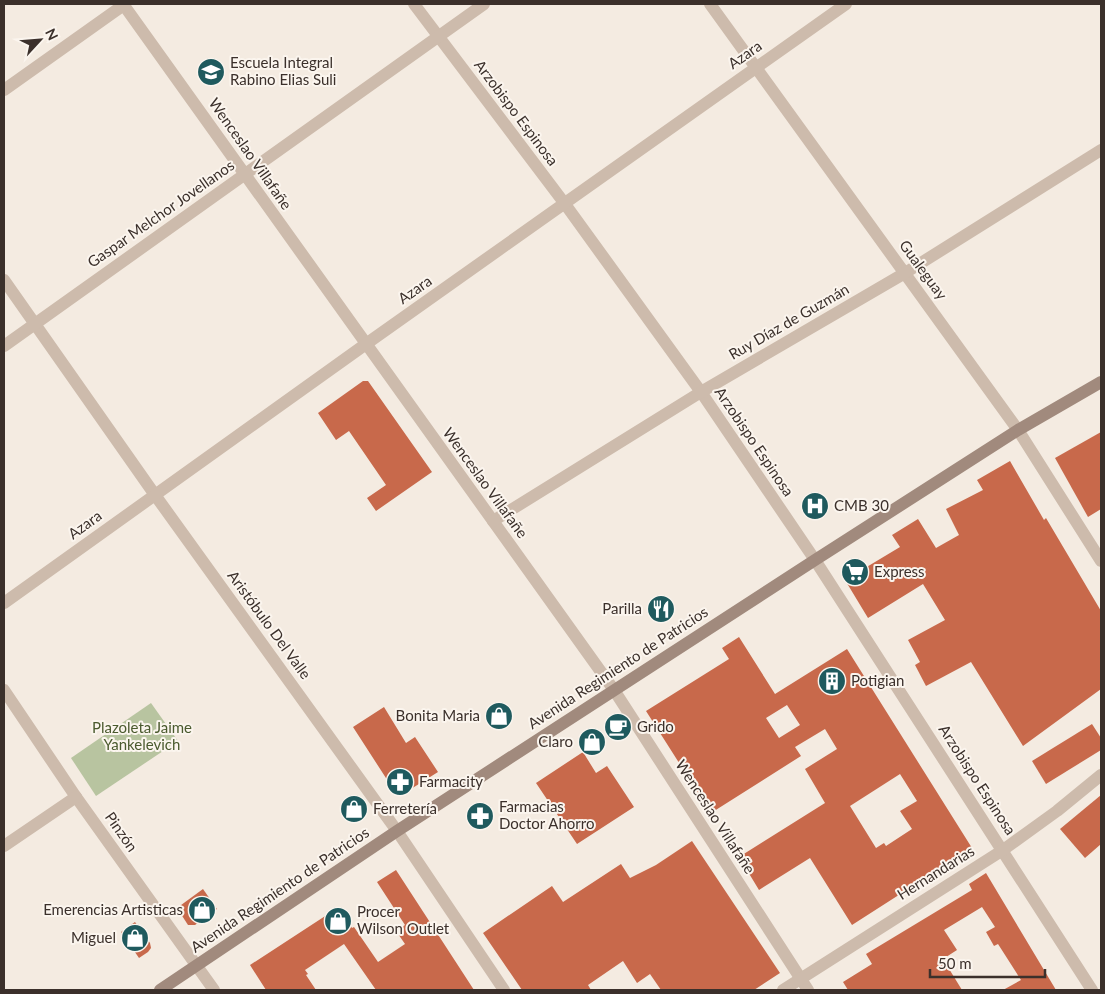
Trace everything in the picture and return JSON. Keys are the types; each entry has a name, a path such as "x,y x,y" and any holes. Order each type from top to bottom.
{"main road":[{"name":"Avenida Regimiento de Patricios","path":"160,990 397,830 1018,430 1101,382"}],"street":[{"path":"4,90 124,4"},
{"name":"Wenceslao Villafañe","path":"124,4 244,175 614,690 808,990"},
{"name":"Arzobispo Espinosa","path":"414,4 564,204 701,392 815,560 1092,990"},
{"name":"Gaspar Melchor Jovellanos","path":"4,346 484,4"},
{"name":"Gualeguay","path":"710,4 1018,430 1101,561"},
{"name":"Azara","path":"4,603 846,4"},
{"name":"Ruy Díaz de Guzmán","path":"492,521 701,392 905,273 1101,150"},
{"name":"Aristóbulo Del Valle","path":"4,280 397,830 504,990"},
{"name":"Pinzón","path":"4,690 76,797 214,990"},
{"name":"Hernandarias","path":"783,990 1003,850 1101,776"},
{"path":"4,846 76,797"}],"green space":[{"name":"Plazoleta Jaime Yankelevich","path":"151,703 178,741 96,796 71,758"}],"building":[{"path":"363,381 368,381 432,472 376,511 367,498 386,485 349,431 336,440 318,413"},
{"path":"1101,432 1101,509 1088,517 1055,458"},
{"path":"1010,461 1044,520 1046,518 1101,611 1101,689 1023,746 971,662 926,686 915,665 920,662 908,640 945,620 923,584 868,618 845,580 900,547 892,535 918,519 936,548 959,535 946,509 983,490 977,480"},
{"path":"739,637 775,694 847,649 972,848 852,925 810,858 759,890 739,857 825,803 805,769 837,749 825,729 795,747 801,756 711,813 646,711 729,659 722,648","holes":["787,705 800,725 779,738 766,718","900,774 917,801 900,811 912,829 886,846 884,843 876,848 850,806"]},
{"path":"384,707 406,743 415,737 438,772 403,794 395,792 353,727"},
{"path":"1092,724 1101,738 1101,750 1046,784 1032,761"},
{"path":"583,752 596,773 607,766 634,807 577,844 536,783"},
{"path":"1101,795 1101,844 1085,858 1060,829"},
{"path":"692,841 780,973 754,990 661,990 650,974 637,983 623,961 588,985 591,990 522,990 483,933 552,886 563,902 621,864 630,878 656,865"},
{"path":"396,870 474,990 376,990 344,944 305,970 308,974 306,975 316,990 266,990 250,965 339,907 352,928 354,927 378,962 405,944 396,931 405,925 377,882"},
{"path":"986,873 1056,990 1003,990 1021,980 998,944 994,946 986,932 995,927 982,907 944,930 957,950 943,959 962,990 848,990 843,982 872,964 866,954 972,890 969,884"},
{"path":"203,889 217,909 195,925 188,925 177,908"},
{"name":"Miguel","path":"135,922 150,943 151,948 139,958 121,932"}],"place":[{"name":"Escuela Integral Rabino Elias Suli","path":"211,72"},
{"name":"CMB 30","path":"815,506"},
{"name":"Express","path":"855,572"},
{"name":"Parilla","path":"661,609"},
{"name":"Potigian","path":"832,681"},
{"name":"Bonita Maria","path":"499,716"},
{"name":"Grido","path":"618,727"},
{"name":"Claro","path":"592,742"},
{"name":"Farmacity","path":"400,782"},
{"name":"Ferretería","path":"354,809"},
{"name":"Farmacias Doctor Ahorro","path":"480,816"},
{"name":"Emerencias Artisticas","path":"202,910"},
{"name":"Procer Wilson Outlet","path":"338,921"},
{"name":"Miguel","path":"135,938"}]}
